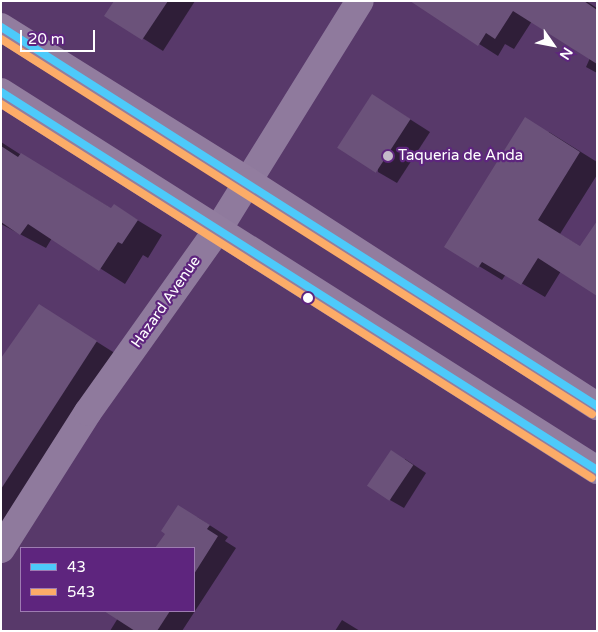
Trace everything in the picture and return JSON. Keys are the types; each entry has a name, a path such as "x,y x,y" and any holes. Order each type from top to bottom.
{"main road":[{"path":"1,27 249,182 597,406"},
{"path":"1,92 219,228 597,470"}],"street":[{"name":"Hazard Avenue","path":"1,549 88,412 219,228 360,1"}],"building":[{"path":"114,1 168,1 142,40 104,16"},
{"path":"410,1 584,1 597,10 597,64 513,11 495,39 486,33 478,46"},
{"path":"372,94 411,119 376,173 337,148"},
{"path":"525,117 580,152 538,220 580,246 597,221 597,296 538,258 521,285 482,262 478,268 444,247"},
{"path":"1,146 18,157 21,153 111,208 114,204 138,220 122,244 118,242 99,271 28,224 20,235 1,222"},
{"path":"39,304 97,341 1,489 1,358"},
{"path":"391,450 413,465 389,501 367,486"},
{"path":"178,505 210,525 207,529 218,536 195,572 195,547 156,547 165,534 161,531"},
{"path":"106,612 169,612 157,631 135,631"}],"transit line":[{"name":"43","path":"1,27 597,406"},
{"name":"543","path":"1,39 592,414"},
{"name":"43","path":"1,92 597,470"},
{"name":"543","path":"1,104 592,478"}],"place":[{"name":"Taqueria de Anda","path":"388,156"}]}
